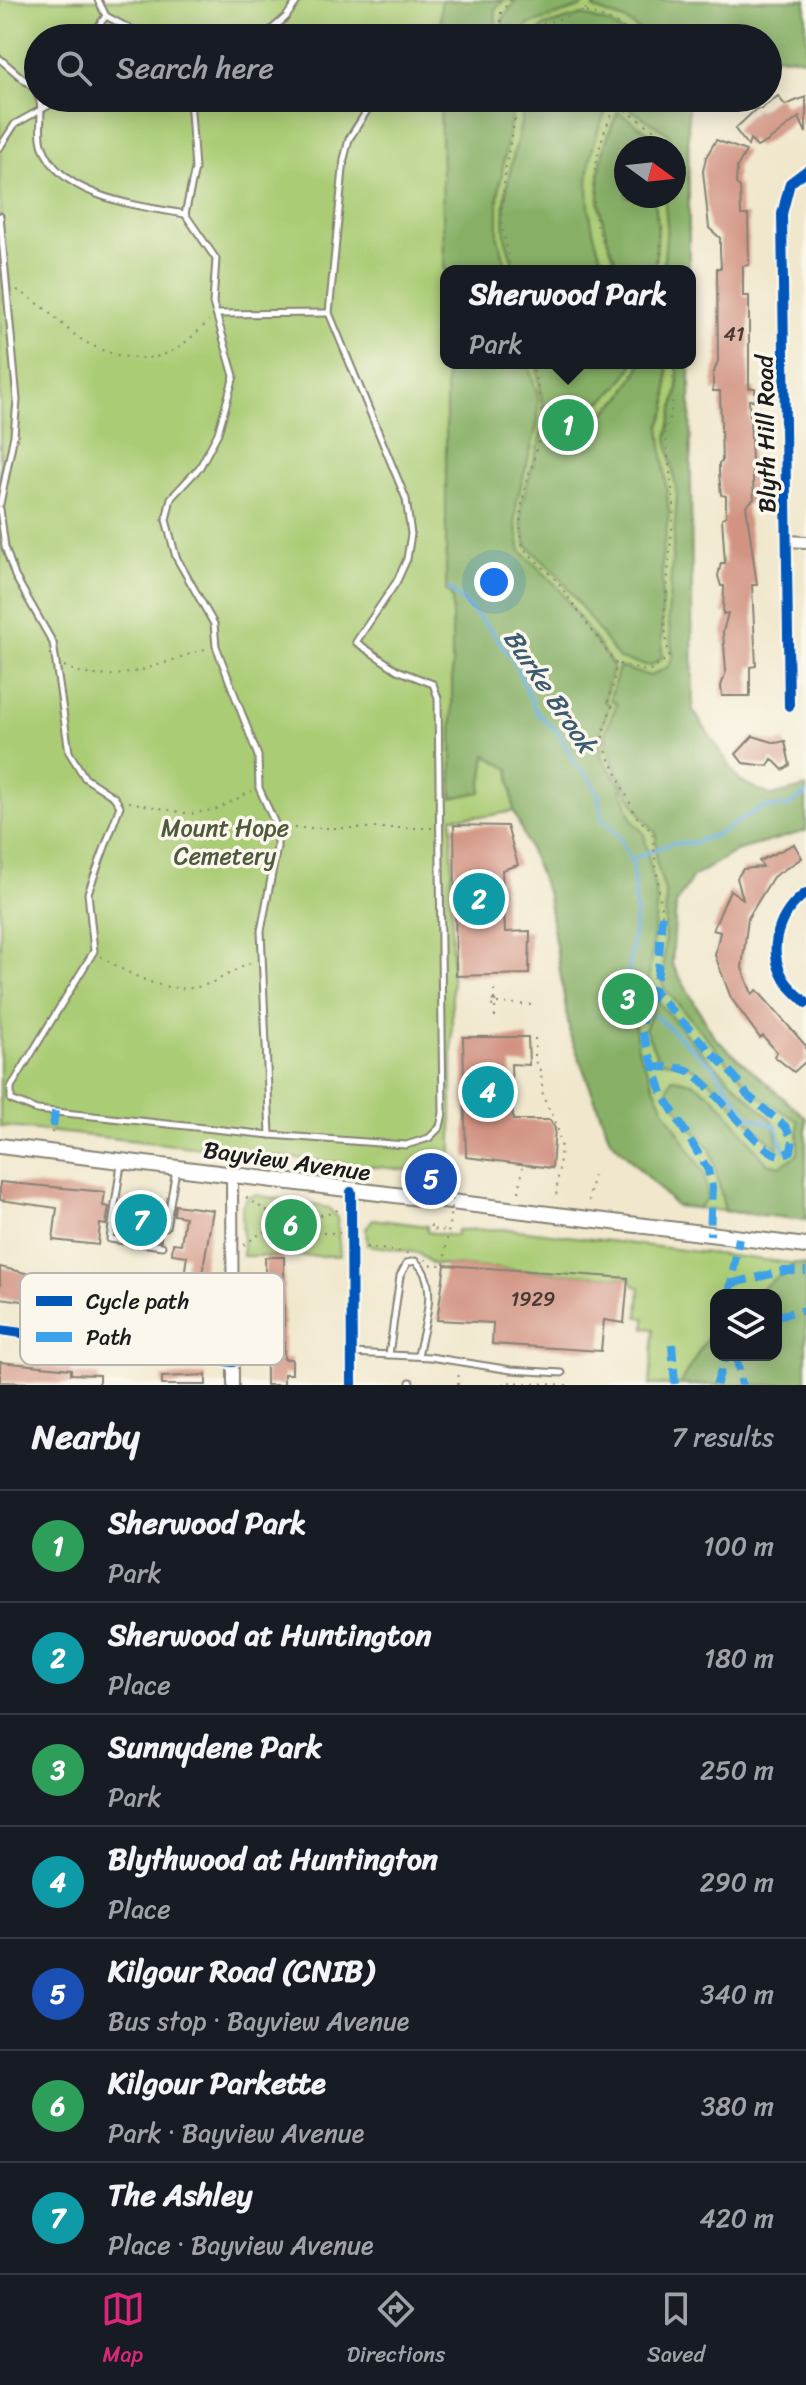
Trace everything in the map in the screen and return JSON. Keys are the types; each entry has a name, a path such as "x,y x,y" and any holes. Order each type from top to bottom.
{"main road":[{"name":"Bayview Avenue","path":"0,1146 351,1192 806,1246"}],"street":[{"name":"Blyth Hill Road","path":"789,706 782,214 790,183 806,171"},
{"path":"787,541 806,542"},
{"path":"806,893 795,902 776,932 778,963 784,980 806,1003"},
{"path":"232,1175 233,1273"},
{"path":"351,1192 352,1385"},
{"path":"0,1330 20,1333"}],"lane":[{"path":"98,0 106,16 121,24"},
{"path":"278,24 298,0"},
{"path":"100,24 106,16"},
{"path":"0,59 24,80"},
{"path":"0,147 15,124 34,112"},
{"path":"42,112 42,145 49,161 60,173 108,196 185,214 216,259 216,314 234,376 218,433 200,467 171,498 166,520 176,557 214,624 216,646 258,756 259,788 277,828 277,847 261,931 270,1135"},
{"path":"185,214 195,169 191,112"},
{"path":"0,216 17,400 14,435 0,506 5,547 15,576 52,639 69,752 85,778 120,804 88,893 94,951 11,1087 12,1101 37,1110 270,1135 406,1145 429,1138 440,1127 443,1113 438,698 433,684 397,670 356,642 397,581 407,559 411,534 406,499 329,313 344,159 349,139 366,112"},
{"path":"216,314 329,313"},
{"path":"121,1163 110,1239 162,1246"},
{"path":"166,1227 176,1169"},
{"path":"389,1355 400,1276 407,1263 415,1261 425,1270 430,1283 418,1356"},
{"path":"352,1353 418,1356 511,1370 562,1373"}],"path":[{"path":"501,24 501,12 511,0"},
{"path":"584,11 589,0"},
{"path":"542,24 584,11 617,24"},
{"path":"510,265 501,220 517,112"},
{"path":"614,112 601,143 594,173 597,224 614,265"},
{"path":"628,112 664,136"},
{"path":"659,208 662,231 659,265"},
{"path":"6,284 50,311 91,346 111,353 145,358 168,353 216,314"},
{"path":"533,369 540,396 541,422 519,503 523,548 556,580 616,664 635,671 657,669 669,657 664,622 674,505 665,433 672,407 674,369"},
{"path":"541,422 596,416 625,389 635,369"},
{"path":"56,662 96,678 114,677 216,646"},
{"path":"616,664 607,700 613,704 603,732 605,750 636,816 652,832 662,915"},
{"path":"120,804 135,801 190,814 217,809 259,788"},
{"path":"277,828 438,828"},
{"path":"94,951 147,982 178,988 207,985 233,969 263,959"},
{"path":"494,990 495,1017"},
{"path":"495,1003 534,1005"},
{"path":"535,1038 535,1061 541,1072 543,1097 557,1125 561,1148 556,1197"},
{"path":"52,1133 53,1127"},
{"path":"519,1192 523,1167"},
{"path":"589,1201 593,1174"},
{"path":"436,1182 437,1177 455,1179 444,1264"},
{"path":"246,1197 263,1210 293,1220 338,1210"},
{"path":"293,1220 293,1233 342,1233"},
{"path":"431,1225 430,1229 448,1231"},
{"path":"244,1245 261,1233 293,1227"},
{"path":"458,1385 459,1361"},
{"path":"504,1385 504,1382 567,1385"}],"green space":[{"name":"Mount Hope Cemetery","path":"0,0 806,0 806,59 782,56 782,24 24,24 24,112 688,112 689,265 440,265 440,369 690,369 672,964 715,1038 806,1118 806,1220 676,1206 610,1139 570,1034 548,896 514,811 452,817 452,1175 0,1126"},
{"path":"441,0 504,0 495,9 496,24 440,24"},
{"path":"516,0 585,0 582,7 531,24 503,24 502,20"},
{"path":"595,0 806,0 806,59 782,56 782,24 631,24 594,9"},
{"path":"582,15 610,24 552,24"},
{"path":"440,112 512,112 498,197 498,237 506,265 444,265"},
{"path":"523,112 606,112 595,140 588,183 592,227 605,265 513,265 504,218"},
{"path":"618,112 654,136 614,136 614,208 656,208 658,225 655,265 617,265 601,211 599,173"},
{"path":"635,112 688,112 689,265 664,265 665,208 686,208 686,136 670,136"},
{"path":"446,369 530,369 538,396 538,422 517,501 515,520 521,551 557,586 613,666 604,701 610,705 600,732 602,757 621,786 632,819 644,834 657,900 648,986 634,1019 638,1049 664,1109 704,1173 708,1198 698,1208 676,1206 610,1139 570,1034 548,896 514,811 509,769 486,755 481,792 452,798 452,597 446,591"},
{"path":"537,369 630,369 609,395 589,409 564,417 545,418"},
{"path":"638,369 668,369 667,409 660,426 669,513 662,558 662,658 650,666 619,659 558,575 527,546 521,522 522,502 544,425 594,423 622,397"},
{"path":"678,369 690,369 693,710 740,781 772,796 806,787 806,831 736,851 693,877 676,904 672,964 715,1038 806,1118 806,1220 725,1211 711,1150 685,1121 667,1090 672,1078 688,1082 715,1098 767,1163 781,1166 798,1154 798,1121 755,1094 663,987 666,895 656,861 656,833 624,785 607,743 606,733 617,704 610,699 619,667 650,676 668,667 673,657 668,617 677,495 667,438 678,388"},
{"path":"657,1000 697,1047 774,1122 778,1148 695,1069 684,1064 659,1061 645,1029"},
{"path":"256,1195 329,1208 337,1218 340,1256 243,1256 242,1205 248,1197"},
{"path":"373,1219 427,1226 427,1232 456,1236 457,1230 510,1229 806,1265 806,1385 650,1385 654,1329 645,1328 645,1318 638,1317 640,1287 634,1286 630,1278 432,1264 419,1253 367,1245 366,1228"},
{"path":"795,1263 806,1265 806,1385 679,1385 710,1333 710,1361 782,1361 782,1289 761,1289"}],"building":[{"path":"806,97 806,133 799,117 757,147 750,139 748,146 735,129 753,112 782,112 782,101 785,105"},
{"path":"716,140 746,151 737,167 736,184 740,187 741,215 748,215 749,265 743,266 743,296 749,296 749,388 755,388 755,400 749,400 754,499 746,506 757,585 752,585 756,666 750,667 750,696 722,696 721,686 726,671 723,632 728,613 723,614 724,586 721,586 718,576 721,563 725,563 722,518 726,516 726,496 721,495 719,473 719,463 722,462 720,391 713,391 713,375 718,361 717,268 721,268 720,238 709,228 703,171 706,157"},
{"path":"753,736 776,743 785,741 790,765 783,770 772,759 768,766 743,763 736,754"},
{"path":"454,825 507,826 518,865 502,870 505,932 530,931 529,974 456,976"},
{"path":"794,844 802,858 773,877 748,918 742,968 752,994 757,990 806,1046 806,1061 794,1072 774,1056 777,1052 763,1036 760,1038 731,998 715,955 720,932 713,930 730,890 743,899 737,878 743,869 763,867 759,861"},
{"path":"463,1037 528,1037 529,1065 511,1064 513,1120 550,1120 555,1128 552,1168 466,1157"},
{"path":"0,1182 105,1192 103,1206 109,1207 106,1225 100,1224 98,1245 53,1240 57,1208 0,1200"},
{"path":"136,1197 164,1204 161,1240 119,1234 123,1200 136,1201"},
{"path":"175,1205 213,1210 202,1273 184,1273 187,1256 172,1254 173,1243 181,1244 185,1217 174,1215"},
{"path":"265,1257 284,1257 284,1273 265,1273"},
{"path":"445,1265 628,1278 624,1323 604,1320 601,1351 492,1344 493,1323 437,1320"},
{"path":"0,1267 26,1273 20,1273 20,1301 0,1298"},
{"path":"284,1359 292,1359 292,1374 284,1374 284,1385 266,1385 266,1365 284,1365"},
{"path":"0,1362 71,1369 71,1374 99,1375 99,1385 0,1382"},
{"path":"206,1375 206,1385 162,1385 162,1377"}],"waterway":[{"name":"Burke Brook","path":"450,589 489,628 512,658 537,713 559,733 574,762 591,780 598,793 602,818 620,838 633,866 636,913 627,986 629,995 636,1000"},
{"path":"630,860 672,843 693,843 720,833 760,808 788,806 806,794"},
{"name":"Burke Brook","path":"655,1016 713,1066 748,1116 776,1126 784,1150"}],"marked path":[{"path":"662,915 658,971 654,992 642,1020 642,1031 662,1093 708,1170 712,1187 710,1235"},
{"path":"652,1067 689,1071 771,1152 780,1155 791,1151 793,1140 785,1126 747,1095 735,1077 654,992"},
{"path":"53,1127 55,1111"},
{"path":"730,1289 739,1238"},
{"path":"733,1283 784,1271 806,1271"},
{"path":"782,1315 806,1310"},
{"path":"672,1344 675,1385"},
{"path":"716,1385 724,1361"},
{"path":"737,1361 742,1385"}],"cycle path":[{"path":"789,706 782,214 790,183 806,171"},
{"path":"806,893 782,921 776,943 776,955 784,979 806,1003"},
{"path":"351,1192 352,1385"},
{"path":"0,1330 20,1333"}],"place":[{"name":"Sherwood Park","path":"568,425"},
{"name":"Sherwood at Huntington","path":"479,899"},
{"name":"Sunnydene Park","path":"628,999"},
{"name":"Blythwood at Huntington","path":"488,1092"},
{"name":"Kilgour Road (CNIB)","path":"431,1179"},
{"name":"The Ashley","path":"141,1220"},
{"name":"Kilgour Parkette","path":"291,1225"}]}
